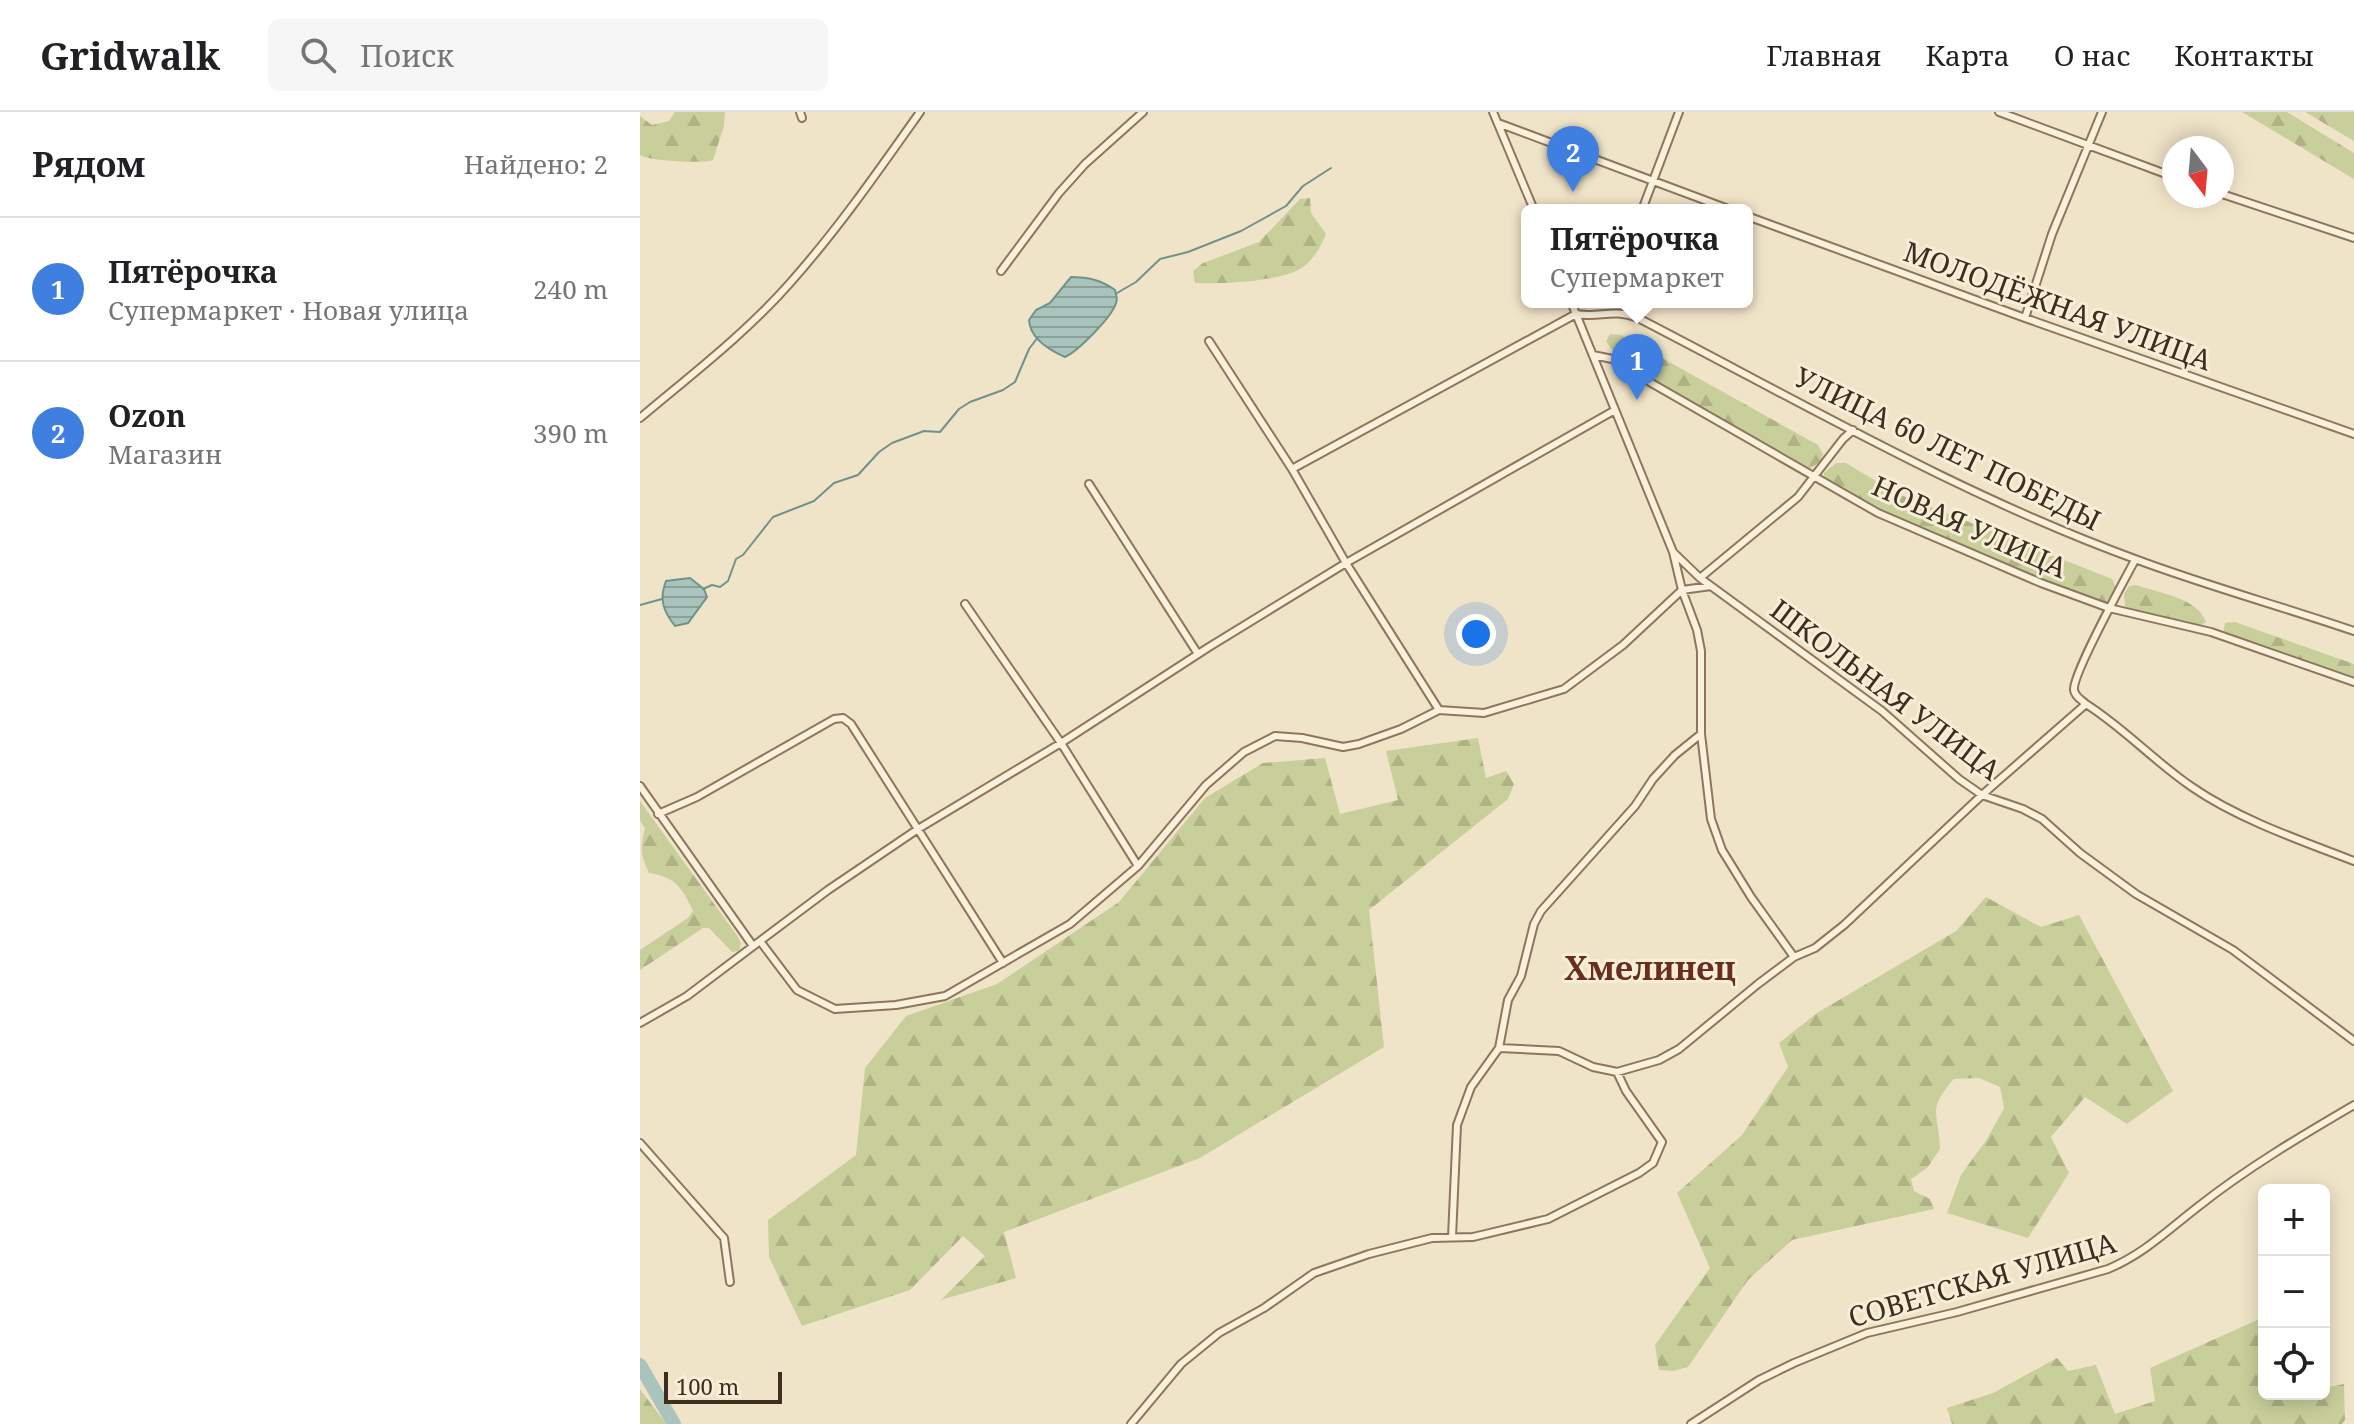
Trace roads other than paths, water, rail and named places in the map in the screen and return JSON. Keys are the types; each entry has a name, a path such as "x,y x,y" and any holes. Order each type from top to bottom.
{"street":[{"path":"640,418 742,331 790,284 859,197 920,112"},
{"path":"1001,271 1059,193 1085,164 1143,112"},
{"path":"1493,112 1532,204"},
{"path":"1644,204 1679,112"},
{"path":"1999,112 2162,172"},
{"path":"2025,318 2052,234 2102,112"},
{"path":"1498,123 1715,204"},
{"path":"2234,198 2354,238"},
{"name":"МОЛОДЁЖНАЯ УЛИЦА","path":"1753,218 2354,434"},
{"path":"1574,308 1673,552 1682,590 1697,630 1701,651 1701,734 1711,819 1722,850 1794,957"},
{"path":"1605,313 1607,308"},
{"name":"УЛИЦА 60 ЛЕТ ПОБЕДЫ","path":"1576,314 1589,316 1621,312 1638,318 1958,483 2135,560 2354,631"},
{"path":"1292,469 1576,314"},
{"path":"1209,341 1292,469 1346,563 1439,710"},
{"name":"НОВАЯ УЛИЦА","path":"1593,355 1617,360 1653,384 1878,513 2041,583 2109,608 2211,632 2354,682"},
{"path":"640,1023 687,996 828,890 918,829 1061,743 1346,563 1615,410"},
{"path":"1700,578 1798,497 1853,430"},
{"path":"1089,484 1198,654"},
{"name":"ШКОЛЬНАЯ УЛИЦА","path":"1673,552 1700,578 1882,711 1959,779 1982,795 2042,819 2080,853 2136,894 2233,950 2354,1041"},
{"path":"2135,560 2109,608 2074,687 2077,697 2106,716 2195,790 2354,861"},
{"path":"760,941 797,990 835,1009 896,1005 945,996 1070,924 1138,866 1206,785 1244,752 1275,736 1343,747 1359,744 1401,729 1439,710 1484,713 1564,689 1623,645 1682,590 1711,586"},
{"path":"965,604 1061,743 1138,866"},
{"path":"1499,1048 1559,1051 1593,1067 1617,1072 1659,1060 1679,1049 1711,1020 1794,957 1815,948 1844,925 1982,795 2086,704"},
{"path":"658,814 697,797 834,719 843,718 851,724 1003,963"},
{"path":"1452,1237 1457,1125 1471,1087 1499,1048 1508,1000 1521,976 1534,924 1541,911 1616,828 1653,779 1675,755 1701,734"},
{"path":"640,786 753,946"},
{"path":"1131,1424 1181,1364 1219,1333 1264,1308 1314,1273 1369,1254 1432,1238 1473,1237 1548,1219 1653,1163 1661,1149 1660,1136 1626,1091 1617,1072"},
{"name":"СОВЕТСКАЯ УЛИЦА","path":"1691,1424 1759,1380 1867,1333 1957,1312 2108,1269 2131,1259 2248,1170 2354,1105"},
{"path":"640,1143 724,1238 730,1282"}],"water":[{"path":"1071,277 1089,278 1105,284 1115,290 1117,299 1102,325 1065,357 1037,338 1029,320 1036,310 1050,303"},
{"path":"690,578 704,589 707,597 688,623 675,626 663,605 664,587 666,581"}],"waterway":[{"path":"1117,293 1136,282 1160,259 1188,252 1241,231 1286,206 1303,186 1331,168"},
{"path":"703,589 712,585 720,587 728,581 736,559 743,555 773,517 814,501 834,483 858,475 892,443 924,431 940,432 959,409 1015,382 1029,349 1038,337"},
{"path":"640,605 662,599"},
{"path":"640,1365 674,1424"}],"place":[{"name":"Ozon","path":"1573,192"},
{"name":"Пятёрочка","path":"1637,400"}],"district":[{"name":"Хмелинец","path":"1650,967"}]}
